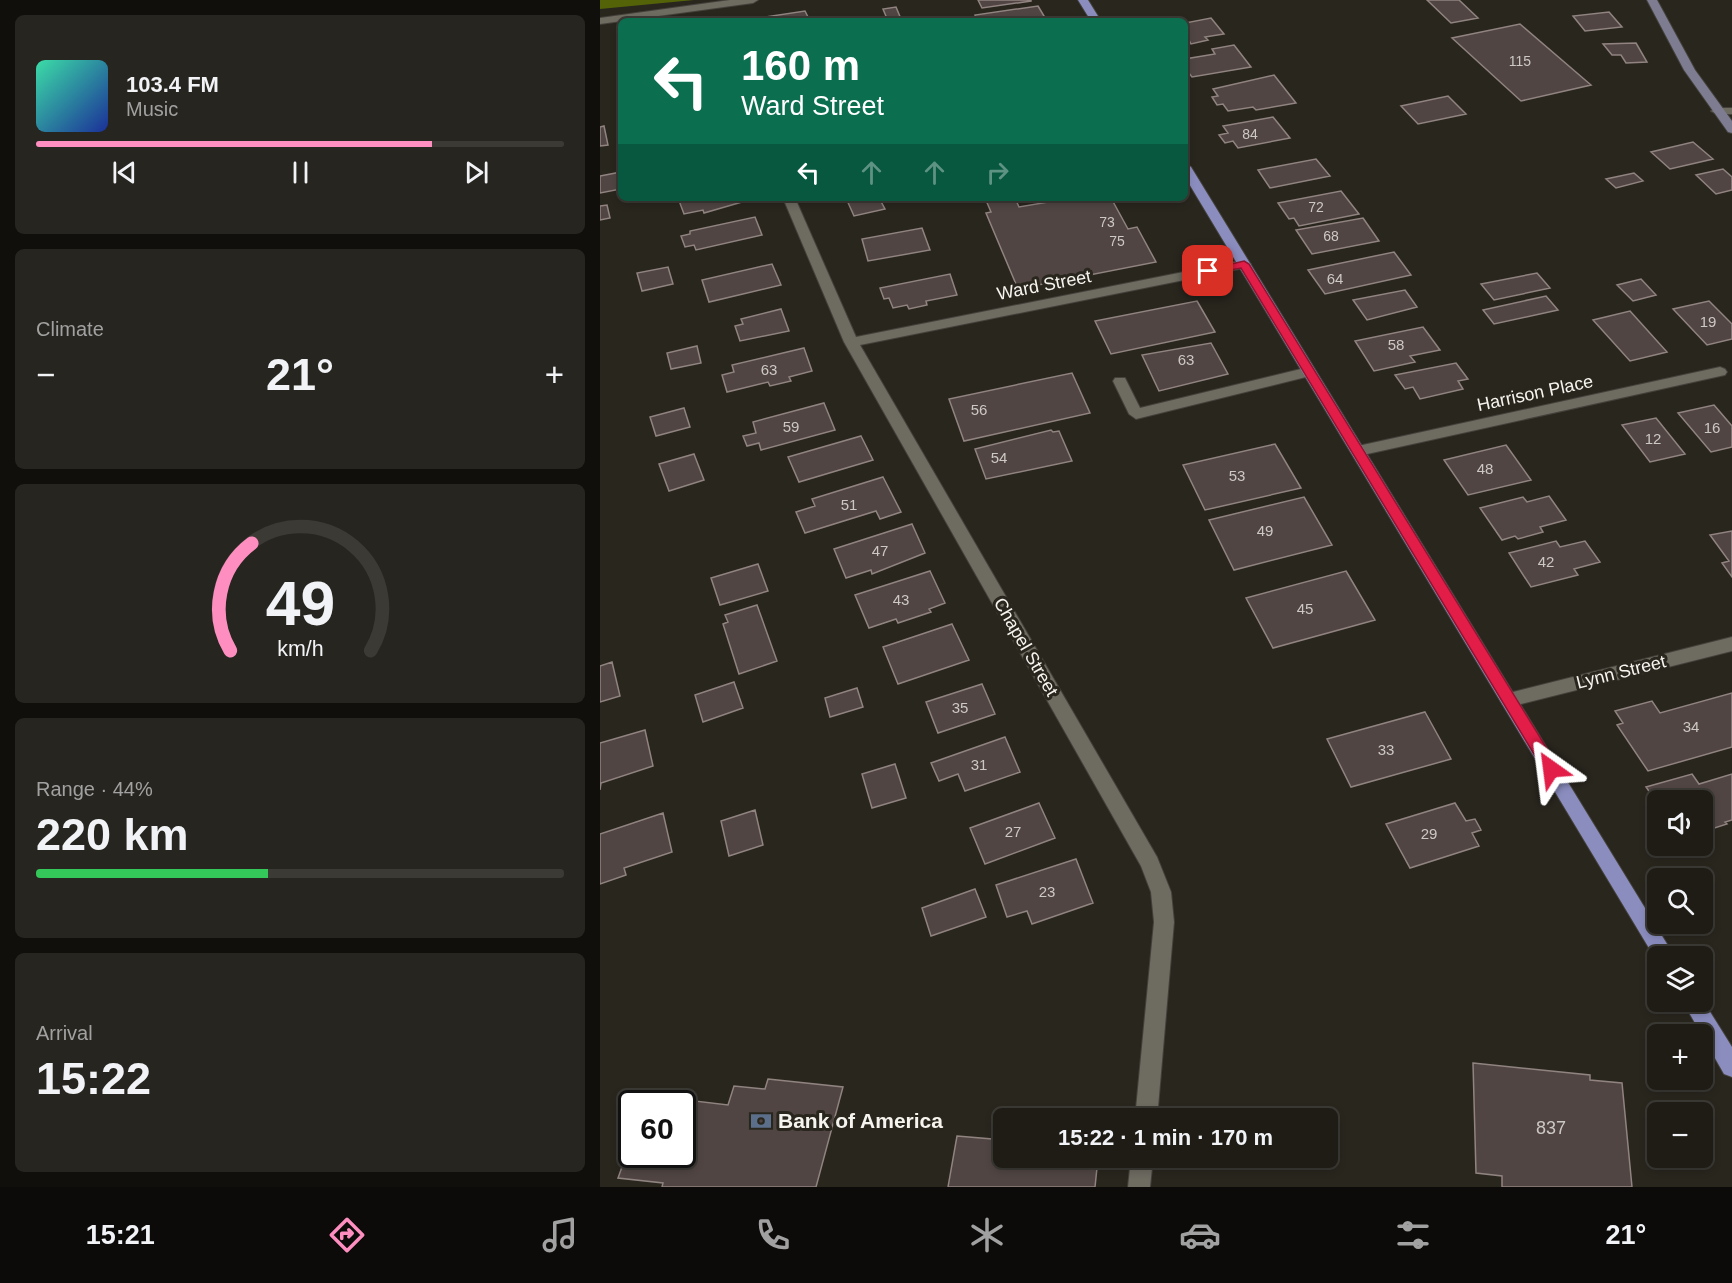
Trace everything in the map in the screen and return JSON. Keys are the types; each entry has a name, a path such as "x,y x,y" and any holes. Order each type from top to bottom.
{"main road":[{"path":"1083,0 1094,18"},
{"path":"1652,0 1690,70 1732,129"},
{"path":"1188,172 1658,946"},
{"path":"1699,1012 1732,1067"}],"street":[{"path":"623,18 753,0"},
{"path":"707,7 712,18"},
{"path":"600,21 618,19"},
{"path":"1717,111 1732,111"},
{"name":"Chapel Street","path":"790,201 852,342 1150,863 1161,892 1164,922 1147,1108"},
{"name":"Ward Street","path":"852,342 1244,264"},
{"path":"1120,381 1136,414 1309,372"},
{"name":"Harrison Place","path":"1358,451 1720,372"},
{"name":"Lynn Street","path":"1509,700 1732,644"},
{"path":"1139,1187 1141,1168"}],"green space":[{"path":"600,0 694,0 600,9"}],"building":[{"path":"978,0 1031,0 1031,1 982,8"},
{"path":"1427,0 1459,0 1478,18 1451,23"},
{"path":"1038,6 1045,18 976,18 975,15"},
{"path":"896,7 901,18 887,18 883,9"},
{"path":"805,11 808,18 758,18"},
{"path":"1609,12 1622,27 1585,31 1573,16"},
{"path":"1211,18 1224,34 1205,37 1208,40 1191,44 1188,40 1188,22"},
{"path":"1520,24 1591,85 1521,101 1452,38"},
{"path":"1636,43 1647,62 1626,63 1621,55 1612,55 1603,44"},
{"path":"1234,45 1251,67 1192,77 1188,72 1188,58 1215,54 1212,49"},
{"path":"1274,75 1296,103 1256,110 1253,107 1228,111 1223,104 1217,105 1212,97 1218,96 1213,89"},
{"path":"1448,96 1466,114 1418,124 1401,106"},
{"path":"1273,117 1290,138 1238,148 1233,141 1225,143 1219,135 1228,133 1223,126"},
{"path":"604,126 608,145 600,146 600,127"},
{"path":"1693,142 1713,159 1670,169 1651,152"},
{"path":"1316,159 1330,176 1270,188 1258,170"},
{"path":"1723,169 1732,177 1732,190 1716,194 1696,175"},
{"path":"618,173 618,190 600,193 600,176"},
{"path":"1634,173 1643,181 1616,188 1606,179"},
{"path":"1341,191 1359,214 1299,226 1294,218 1289,219 1278,203"},
{"path":"679,201 742,202 704,213 703,210 684,214"},
{"path":"847,201 881,201 885,209 854,216"},
{"path":"986,201 1016,201 1019,207 1054,201 1113,201 1128,229 1137,227 1156,262 1018,289 986,213 991,212"},
{"path":"607,205 610,218 600,220 600,206"},
{"path":"755,217 762,235 696,250 694,245 685,247 681,236 690,234 690,231"},
{"path":"1363,218 1379,241 1312,254 1296,230"},
{"path":"922,228 930,250 868,261 862,239"},
{"path":"1394,252 1411,275 1325,294 1308,270"},
{"path":"772,264 781,285 709,302 702,280"},
{"path":"668,267 673,284 642,291 637,273"},
{"path":"1537,273 1550,288 1494,300 1481,284"},
{"path":"950,274 957,295 926,301 927,305 909,309 907,305 893,308 889,298 884,299 880,288"},
{"path":"1641,279 1656,295 1633,301 1617,285"},
{"path":"1405,290 1417,307 1367,320 1353,300"},
{"path":"1546,296 1558,310 1494,324 1483,310"},
{"path":"1197,301 1215,332 1111,354 1095,321"},
{"path":"1709,301 1732,324 1732,339 1707,345 1673,309"},
{"path":"781,309 789,331 740,341 735,326 743,324 741,319"},
{"path":"1630,311 1667,352 1630,361 1593,320"},
{"path":"1423,327 1440,350 1410,356 1415,362 1374,371 1355,341"},
{"path":"1211,343 1228,374 1159,391 1142,355"},
{"path":"697,346 701,363 671,369 667,353"},
{"path":"804,348 812,371 789,377 791,381 770,386 768,382 727,392 722,375 734,372 732,365"},
{"path":"1456,363 1468,379 1458,381 1463,389 1420,399 1413,387 1405,389 1395,375"},
{"path":"1072,373 1090,413 964,441 949,399"},
{"path":"824,403 835,430 761,450 759,443 747,446 743,436 756,433 753,422"},
{"path":"1714,405 1732,426 1732,447 1711,452 1678,413"},
{"path":"684,408 690,427 656,436 650,417"},
{"path":"1656,418 1685,454 1650,462 1622,425"},
{"path":"1051,430 1059,431 1072,461 986,479 975,449"},
{"path":"861,436 873,460 799,482 788,457"},
{"path":"1275,444 1301,488 1205,510 1183,465"},
{"path":"1506,445 1531,480 1468,495 1444,460"},
{"path":"694,454 704,480 669,491 659,464"},
{"path":"883,477 901,512 880,519 876,511 805,533 796,512 815,506 812,499"},
{"path":"1549,496 1566,520 1540,527 1543,532 1518,539 1515,536 1502,540 1480,508 1523,497 1527,502"},
{"path":"1304,497 1332,545 1234,570 1209,520"},
{"path":"912,524 925,553 872,574 871,570 846,578 834,549"},
{"path":"1732,531 1732,577 1722,563 1729,561 1710,535"},
{"path":"1556,541 1560,547 1585,541 1600,562 1574,569 1578,575 1531,587 1509,553"},
{"path":"758,564 768,591 720,605 711,578"},
{"path":"930,571 945,603 929,609 931,612 898,623 896,619 869,628 855,595"},
{"path":"1346,571 1375,620 1273,648 1246,598"},
{"path":"757,605 777,661 739,674 723,624 728,622 725,615"},
{"path":"952,624 969,660 898,684 883,647"},
{"path":"612,662 620,696 600,702 600,666"},
{"path":"734,682 743,708 703,722 695,695"},
{"path":"982,684 995,714 938,733 926,702"},
{"path":"857,688 863,707 830,717 825,698"},
{"path":"1732,693 1732,747 1648,771 1617,725 1623,723 1615,711 1652,701 1660,713"},
{"path":"1425,712 1451,759 1351,787 1327,739"},
{"path":"645,730 653,766 601,783 600,790 600,743"},
{"path":"1005,737 1020,772 965,791 958,774 939,781 931,763"},
{"path":"895,764 906,798 872,808 862,774"},
{"path":"1692,774 1699,784 1732,774 1732,820 1713,828 1713,790 1648,790 1646,787"},
{"path":"1039,803 1055,838 985,864 970,828"},
{"path":"1455,803 1466,821 1475,819 1481,830 1472,833 1479,846 1410,868 1386,824"},
{"path":"755,810 763,845 729,856 721,821"},
{"path":"663,813 672,852 624,868 626,875 600,884 600,834"},
{"path":"1076,859 1093,903 1032,924 1027,911 1007,917 996,885"},
{"path":"975,889 986,917 931,936 922,908"},
{"path":"1473,1063 1590,1075 1590,1080 1622,1083 1632,1187 1502,1187 1502,1176 1476,1173"},
{"name":"Bank of America","path":"768,1079 843,1087 816,1187 662,1187 663,1183 618,1178 622,1168 696,1168 696,1101 728,1105 734,1086 765,1089"},
{"path":"957,1136 993,1139 993,1168 1097,1168 1095,1187 948,1187"}],"place":[{"name":"Bank of America","path":"761,1121"}],"route":[{"path":"1208,271 1244,264 1551,769"}]}
